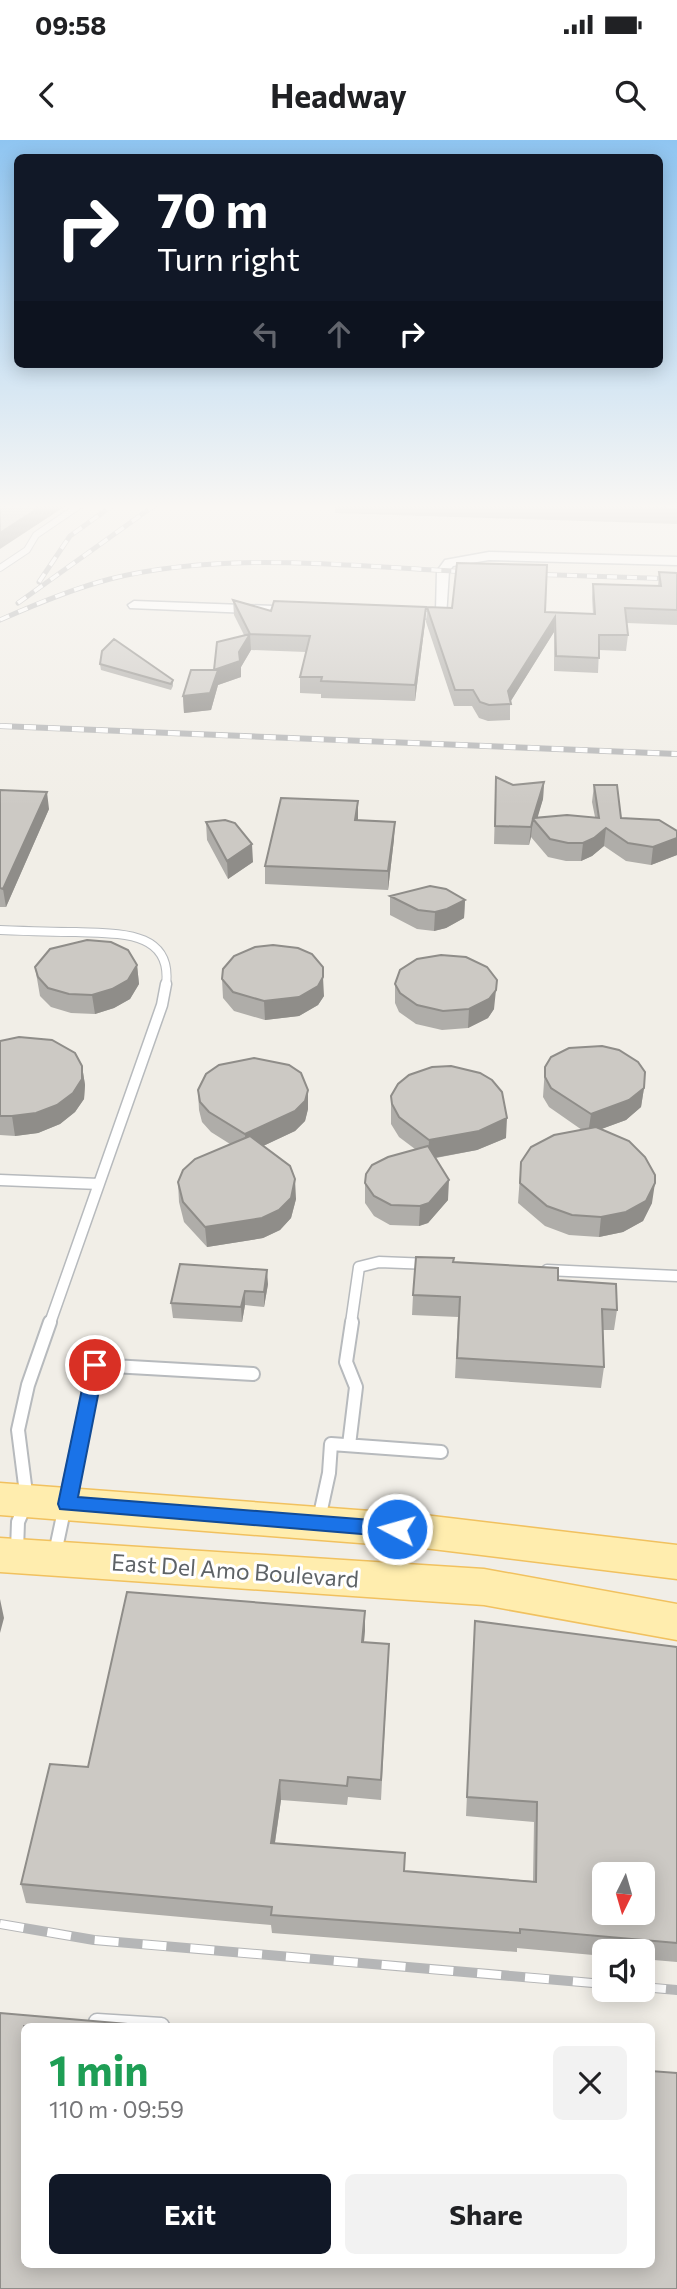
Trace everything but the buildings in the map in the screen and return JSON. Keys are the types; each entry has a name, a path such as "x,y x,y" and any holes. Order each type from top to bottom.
{"main road":[{"path":"13,1500 319,1521 578,1548 677,1562"},
{"name":"East Del Amo Boulevard","path":"23,1557 484,1587 677,1622"}],"street":[{"path":"141,605 317,612"},
{"path":"411,616 442,614 442,605"}],"lane":[{"path":"0,930 127,934 146,940 160,949 165,958 168,979 162,1005 28,1385 18,1430 13,1500 23,1557"},
{"path":"0,1180 99,1184"},
{"path":"349,1445 356,1387 346,1362 359,1267 379,1262 447,1265"},
{"path":"528,1269 677,1276"},
{"path":"23,1557 67,1504 95,1365 253,1374"},
{"path":"319,1521 331,1444 440,1452"},
{"path":"82,2021 114,2023"}],"railway":[{"path":"0,620 35,605"},
{"path":"0,726 677,754"},
{"path":"0,1924 94,1940 592,1983"},
{"path":"655,1988 677,1990"}],"route":[{"path":"95,1365 67,1504 307,1520 397,1529"}]}
